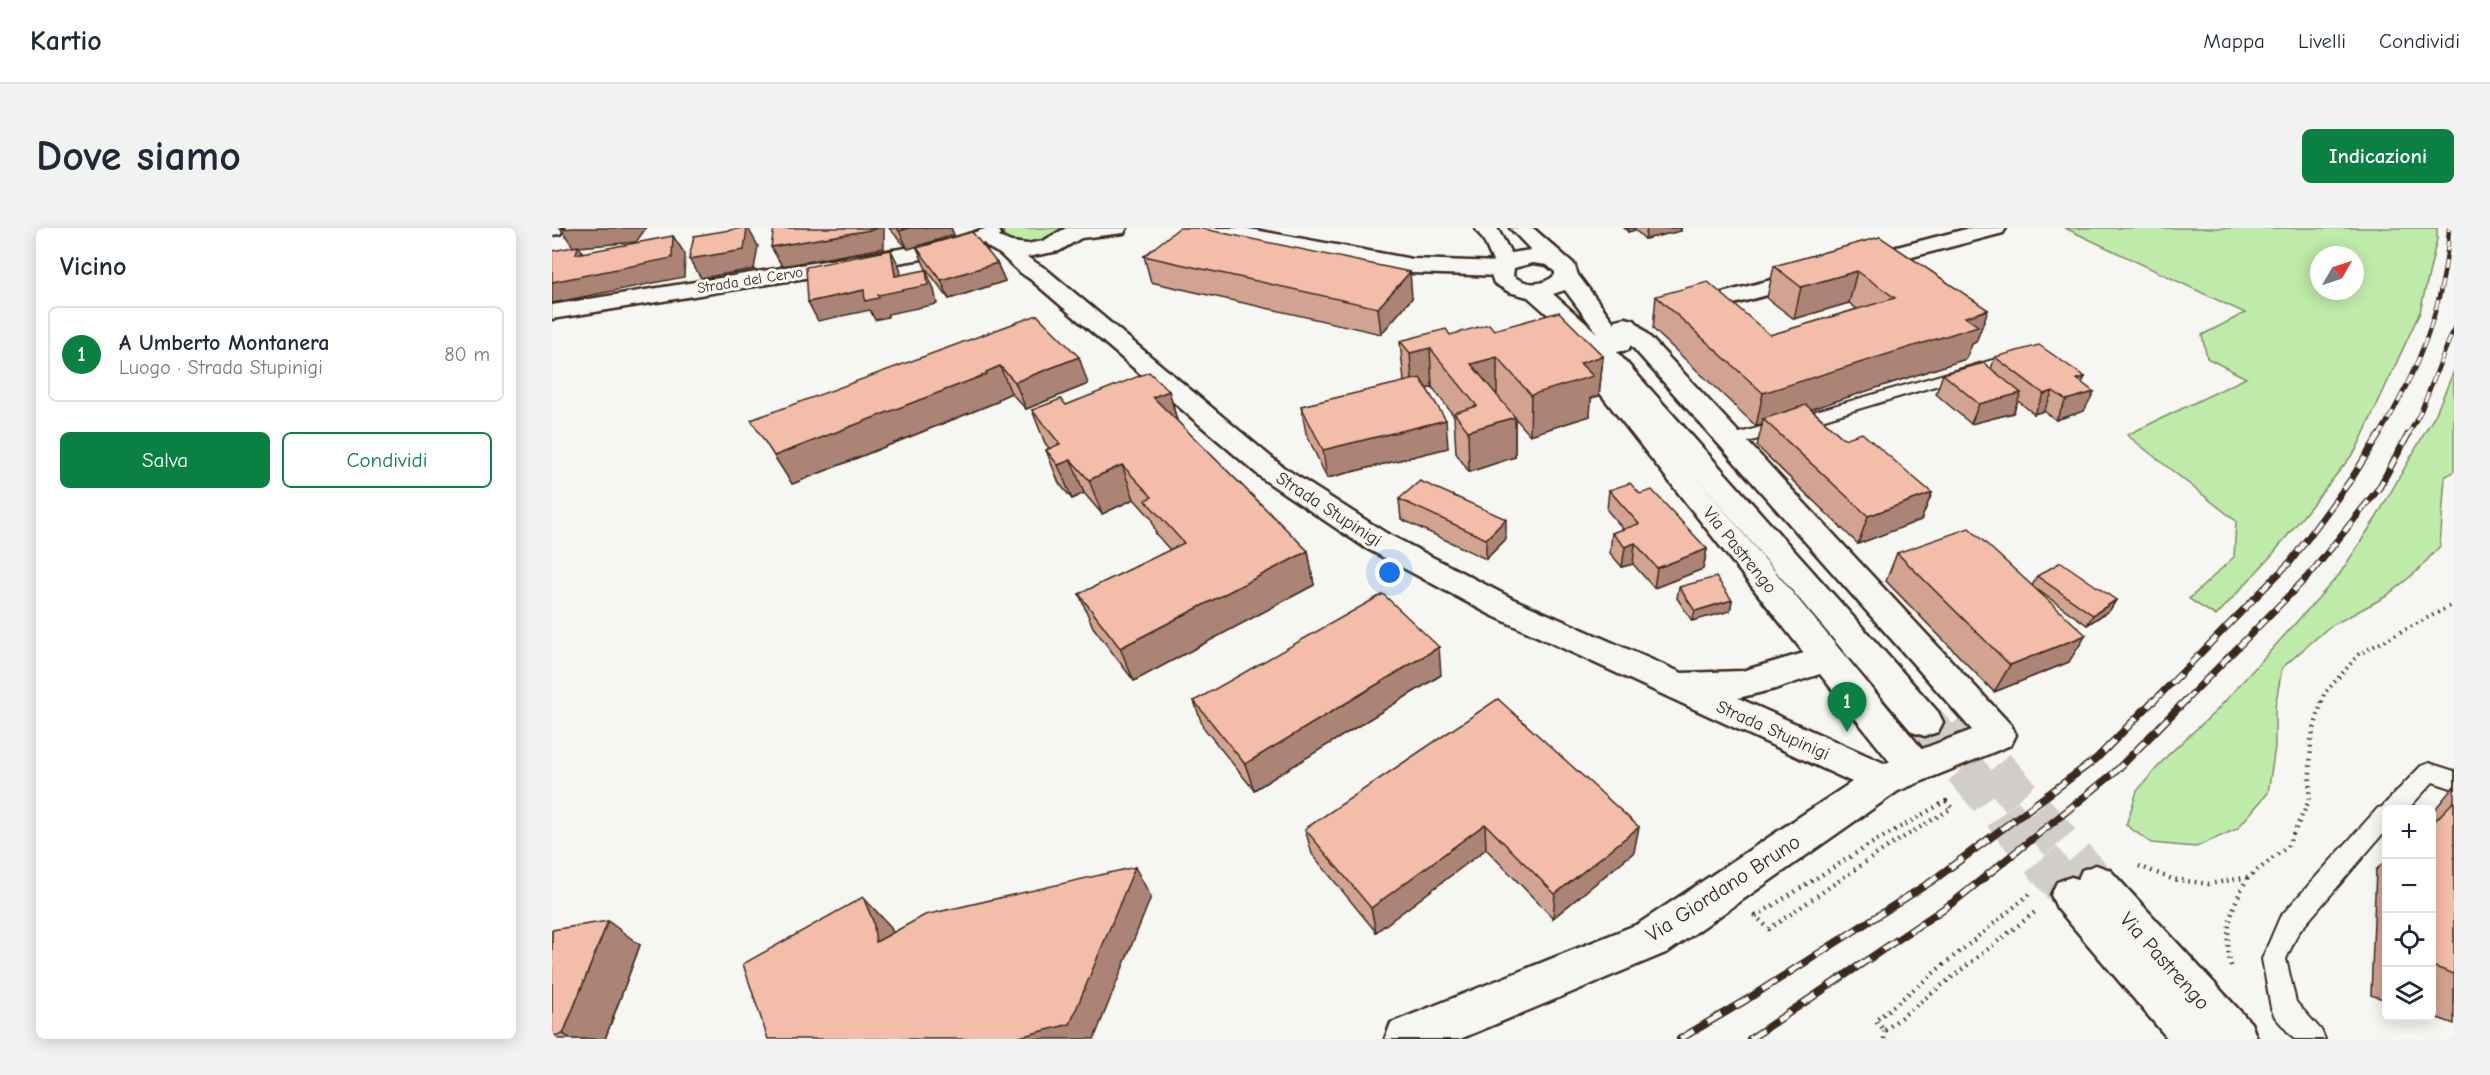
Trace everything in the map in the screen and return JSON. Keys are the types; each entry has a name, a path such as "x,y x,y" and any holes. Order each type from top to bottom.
{"street":[{"path":"1039,261 1077,230 1116,228"},
{"path":"1209,228 1412,266 1503,267 1522,257 1533,256 1560,268 1552,288 1527,289 1493,287 1437,276 1412,266"},
{"path":"1486,228 1495,240 1503,267"},
{"name":"Via Pastrengo","path":"1521,228 1560,268 1606,330 1732,441 1998,735"},
{"path":"1606,330 1995,228"},
{"name":"Strada Stupinigi","path":"997,239 1023,266 1039,261 1273,473 1375,540 1502,607 1662,681 1900,774"},
{"name":"Strada del Cervo","path":"552,312 947,248 959,250 997,239"},
{"name":"Via Pastrengo","path":"1503,267 1502,278 1606,330"},
{"name":"Via Pastrengo","path":"1606,330 1575,346 1827,658 1900,774"},
{"name":"Via Pastrengo","path":"1606,330 1600,348 1938,719"},
{"name":"Strada Stupinigi","path":"1662,681 1710,688 1744,686 1827,658"},
{"name":"Via Giordano Bruno","path":"1407,1039 1653,938 1900,774 1998,735"},
{"name":"Via Pastrengo","path":"2068,896 2197,1039"},
{"name":"Via Pastrengo","path":"2068,896 2235,1039"}],"lane":[{"path":"1732,441 2036,351"},
{"path":"2397,805 2429,772 2454,780"},
{"path":"2312,1039 2284,1008 2274,959 2289,925 2382,819"}],"path":[{"path":"2232,971 2226,949 2230,908 2249,877 2287,847 2309,801 2311,740 2324,694 2359,654 2454,604"},
{"path":"1946,801 1952,808 1889,846 1768,928 1756,916 1869,845 1946,801"},
{"path":"2133,864 2172,879 2209,884 2249,877"},
{"path":"1885,1030 2068,896"}],"green space":[{"path":"1005,228 1067,228 1037,242 1022,243 1006,238 1003,234"},
{"path":"2065,228 2437,228 2437,239 2420,312 2356,450 2272,555 2216,616 2189,599 2234,557 2236,521 2127,435 2246,378 2207,358 2202,335 2245,313"},
{"path":"2454,371 2454,471 2445,477 2440,546 2417,571 2385,597 2329,627 2282,668 2275,707 2275,747 2268,793 2237,829 2196,847 2151,843 2126,825 2137,791 2168,755 2216,711 2339,575 2376,518 2436,413"}],"building":[{"path":"747,228 744,250 689,259 694,236"},
{"path":"774,228 876,228 876,229 771,247"},
{"path":"1179,228 1199,228 1410,272 1378,308 1144,256"},
{"path":"972,232 997,263 941,280 917,248"},
{"path":"673,236 672,258 552,282 552,251 578,246 576,254"},
{"path":"1880,237 1988,310 1965,317 1978,326 1763,393 1656,296 1708,282 1770,335 1895,298 1857,271 1801,287 1774,266"},
{"path":"891,250 895,276 926,270 928,285 878,295 879,298 865,301 864,290 808,302 806,267"},
{"path":"1559,312 1603,356 1580,363 1593,376 1531,395 1497,357 1471,364 1515,417 1468,431 1454,413 1477,406 1430,348 1410,353 1400,341 1446,329 1450,335 1489,324 1494,330"},
{"path":"1037,315 1079,357 1015,382 1000,366 986,372 987,374 774,456 751,420"},
{"path":"2039,345 2085,377 2077,379 2094,392 2066,400 2053,391 2044,394 1995,357"},
{"path":"1984,363 2021,393 1979,404 1943,374"},
{"path":"1149,372 1169,391 1153,397 1308,551 1120,648 1079,594 1184,543 1145,500 1152,497 1122,465 1089,480 1071,460 1058,465 1046,450 1060,444 1032,410 1061,399 1066,405"},
{"path":"1420,378 1446,420 1323,450 1301,406"},
{"path":"1806,405 1844,439 1862,433 1932,493 1868,516 1763,419"},
{"path":"1420,481 1506,519 1486,539 1399,499"},
{"path":"1630,483 1640,494 1652,490 1707,549 1657,568 1635,543 1625,547 1612,533 1639,524 1609,490"},
{"path":"1969,528 2086,635 2010,665 1897,553"},
{"path":"2061,562 2116,600 2093,615 2037,576"},
{"path":"1716,577 1732,600 1695,611 1679,587"},
{"path":"1383,594 1439,647 1245,764 1194,701"},
{"path":"1498,699 1639,827 1555,894 1485,824 1371,908 1305,829"},
{"path":"2454,801 2454,974 2436,967 2436,820"},
{"path":"1135,867 1070,1024 1011,1039 768,1039 743,964 863,897 873,921 876,942 925,915"},
{"path":"608,921 563,1034 552,1036 552,930"}],"tunnel":[{"path":"1925,722 2071,895"},
{"path":"1955,722 2096,883"}],"railway":[{"path":"2378,437 2405,388 2427,337 2442,283 2449,228"},
{"path":"2407,437 2421,411 2454,328"},
{"path":"2153,702 2291,561 2352,478 2379,435"},
{"path":"2184,702 2312,572 2379,488 2408,435"},
{"path":"1680,1039 1746,1000 1932,881 2096,759 2154,700"},
{"path":"1750,1039 1955,901 2114,773 2186,700"}],"place":[{"name":"A Umberto Montanera","path":"1847,732"}]}
